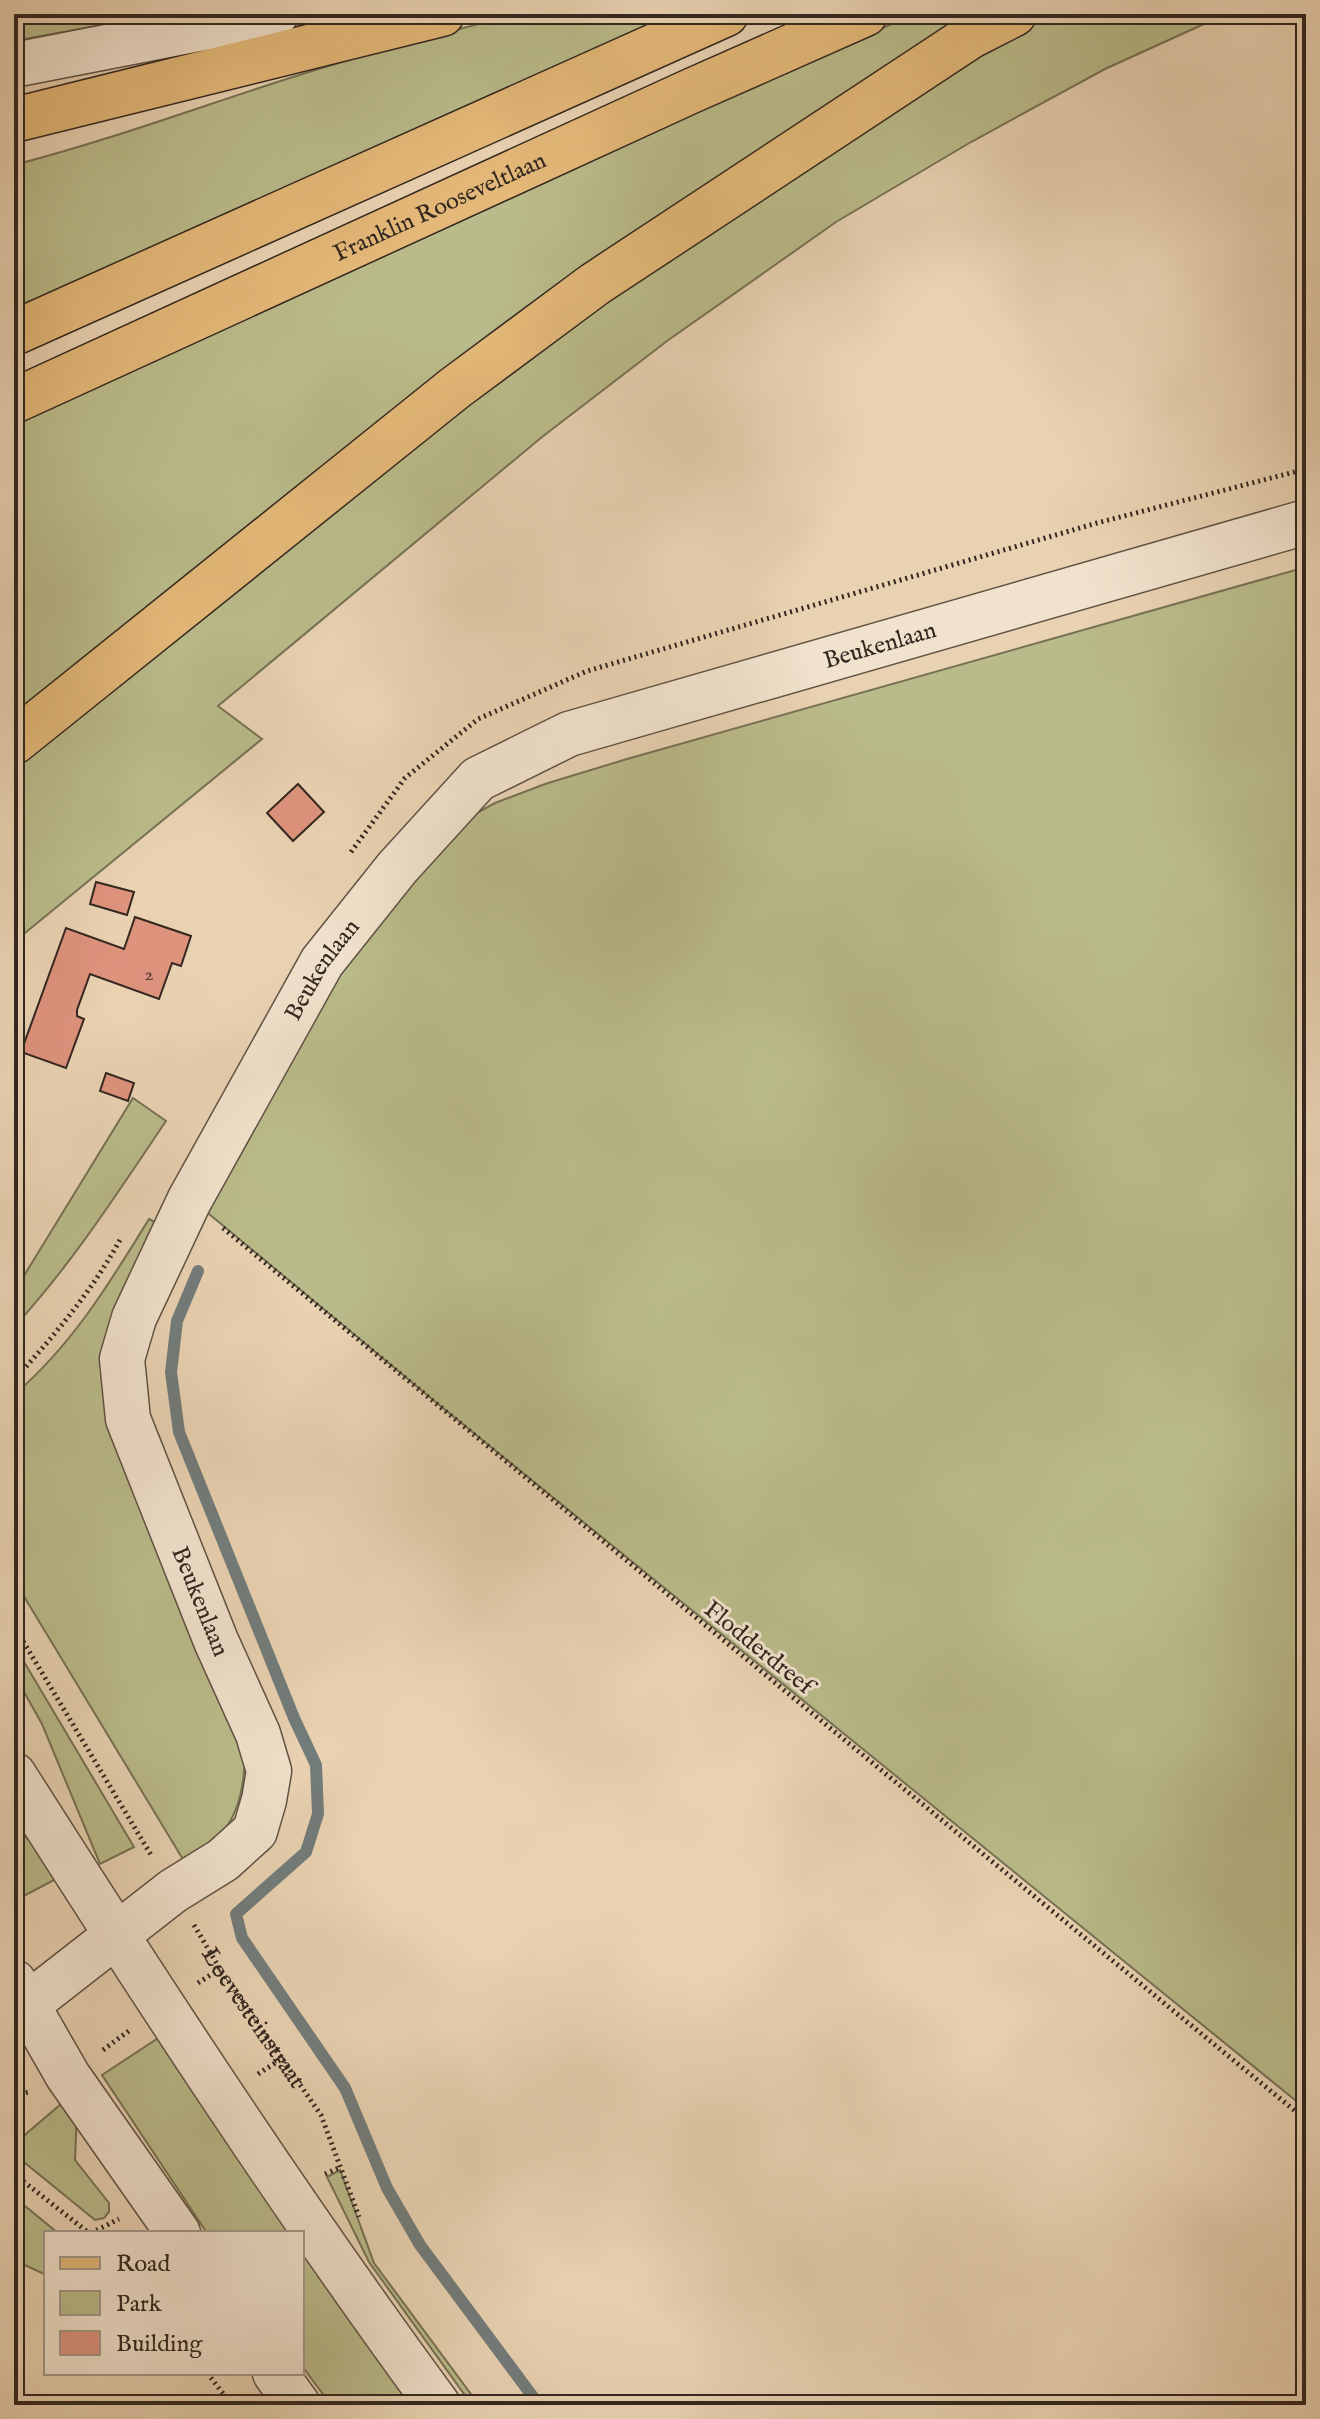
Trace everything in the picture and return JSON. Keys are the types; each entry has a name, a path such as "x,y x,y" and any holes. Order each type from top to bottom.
{"main road":[{"path":"14,120 442,14"},
{"path":"14,333 726,14"},
{"name":"Franklin Rooseveltlaan","path":"14,401 648,110 865,14"},
{"path":"14,742 455,388 595,284 971,36 1014,14"}],"street":[{"path":"14,65 276,14"},
{"name":"Beukenlaan","path":"18,2001 116,1937 173,1891 223,1860 255,1831 269,1771 258,1734 216,1641 128,1419 122,1359 134,1318 189,1201 322,962 397,868 478,779 569,734 1306,522"},
{"path":"14,1775 162,2006 351,2286 438,2405"},
{"path":"18,2001 177,2231"},
{"path":"276,2375 298,2405"}],"path":[{"name":"Flodderdreef","path":"189,1201 1306,2120"},
{"path":"14,1380 47,1344 105,1269 126,1228"},
{"name":"Loevesteinstraat","path":"14,1626 220,1969 321,2115 361,2221"},
{"path":"14,2095 68,2076 162,2006 220,1969"},
{"path":"258,2074 283,2058"},
{"path":"325,2174 341,2167"},
{"path":"14,2174 87,2231"},
{"path":"94,2231 123,2217"},
{"path":"209,2375 232,2405"}],"green space":[{"path":"14,14 162,14 14,41"},
{"path":"518,14 680,14 14,313 14,165 338,63"},
{"path":"914,14 970,14 700,190 14,722 14,418"},
{"path":"1041,14 1226,14 1105,69 971,142 836,222 667,341 542,437 218,706 262,739 14,942 14,767 171,632 462,400 988,42"},
{"path":"1306,567 1306,2109 438,1404 191,1199 323,970 464,820 495,803 545,784 627,759"},
{"path":"133,1098 166,1121 75,1253 14,1327 14,1292"},
{"path":"149,1219 160,1225 111,1361 245,1751 237,1807 227,1827 216,1839 184,1861 14,1580 14,1395 72,1334"},
{"path":"14,1645 134,1847 100,1864 42,1724 14,1674"},
{"path":"14,1825 44,1855 56,1879 14,1901"},
{"path":"160,2037 289,2231 206,2231 102,2075"},
{"path":"67,2099 77,2111 75,2160 109,2203 109,2212 104,2218 95,2220 14,2154 14,2149 27,2133"},
{"path":"340,2170 374,2263 479,2405 472,2405 369,2262 327,2177"},
{"path":"14,2197 56,2231 44,2231 44,2274 14,2260"},
{"path":"304,2255 412,2405 331,2405 304,2369"}],"building":[{"path":"298,784 324,812 293,841 267,813"},
{"path":"96,882 134,892 127,915 90,904"},
{"path":"135,917 191,936 181,966 172,963 159,999 90,974 77,1010 77,1016 84,1019 66,1068 21,1052 66,928 124,949"},
{"path":"106,1073 134,1083 128,1101 100,1091"}],"waterway":[{"path":"198,1271 177,1321 171,1372 179,1432 294,1718 316,1765 318,1814 306,1852 236,1914 242,1938 345,2088 387,2188 420,2245 539,2405"}]}
